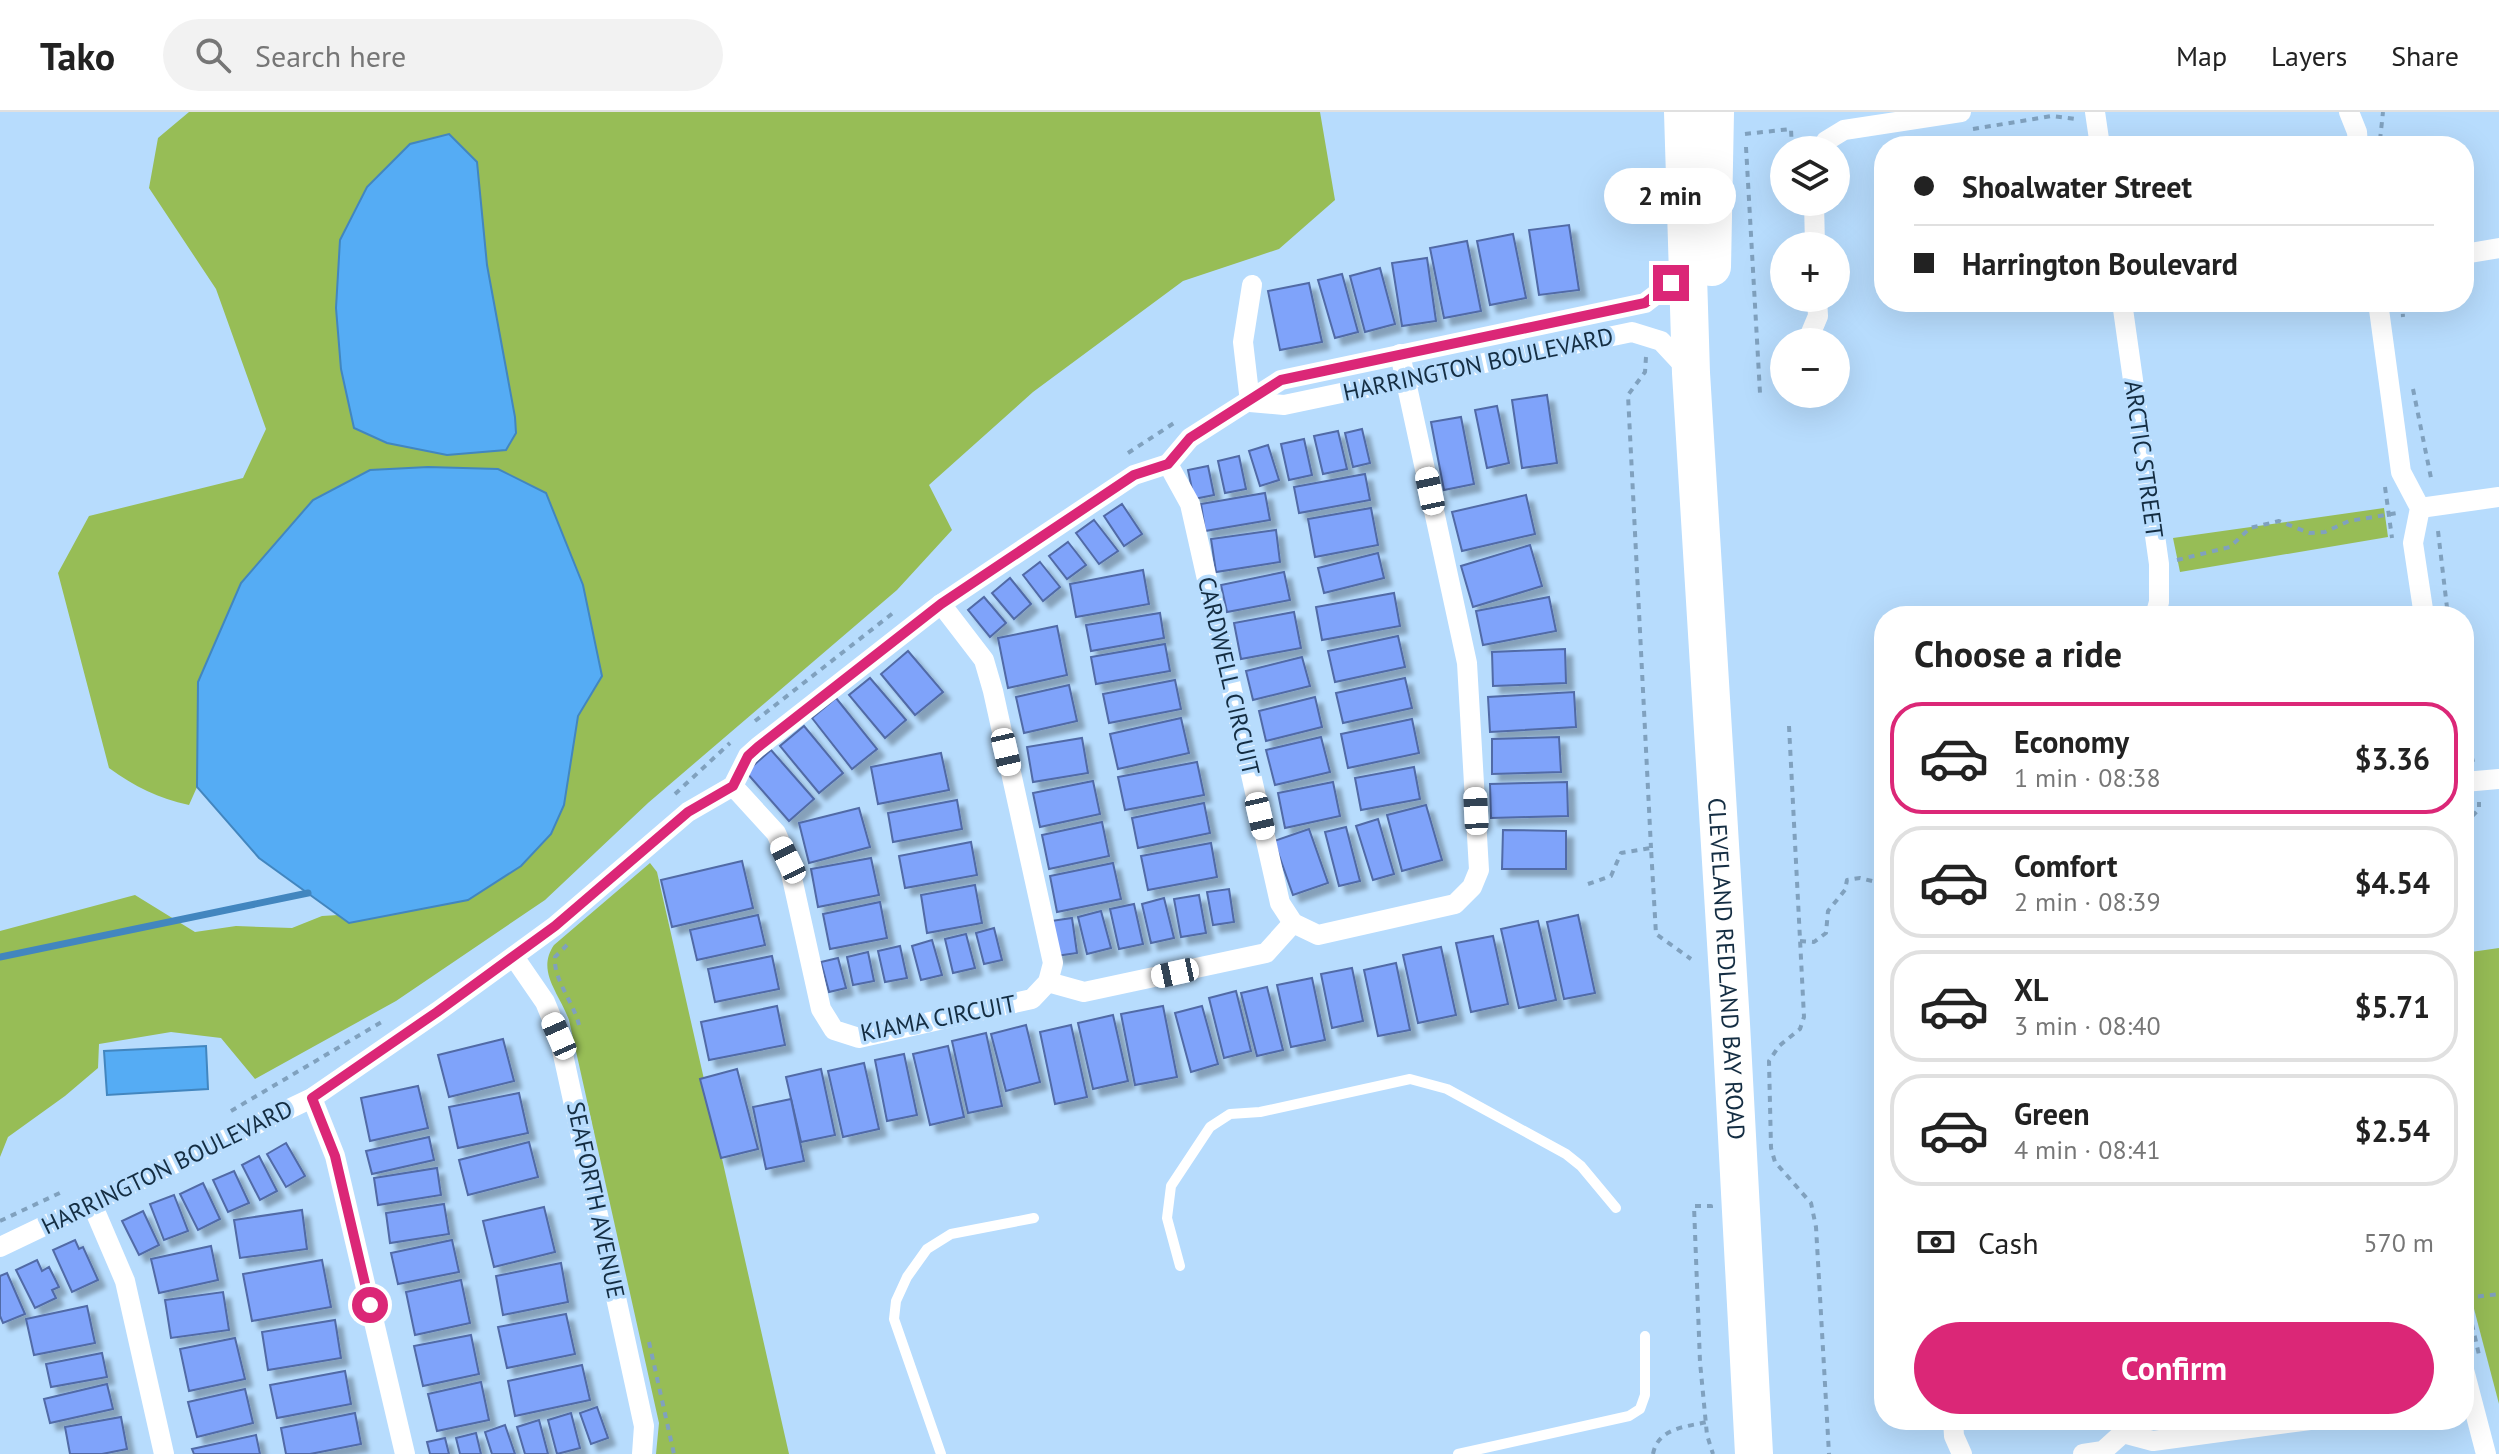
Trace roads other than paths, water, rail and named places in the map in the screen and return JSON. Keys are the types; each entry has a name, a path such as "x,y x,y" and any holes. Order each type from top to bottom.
{"highway":[{"name":"CLEVELAND REDLAND BAY ROAD","path":"1683,112 1691,373 1752,1446"},
{"name":"CLEVELAND REDLAND BAY ROAD","path":"1701,509 1730,117"}],"street":[{"path":"2095,115 2098,136"},
{"path":"1834,136 1844,130 1960,121"},
{"path":"2474,252 2499,248"},
{"name":"HARRINGTON BOULEVARD","path":"0,1247 312,1098 555,926 688,812 733,786 748,756 758,747 941,604 1134,475 1168,464 1190,438 1281,380 1645,303 1671,283 1688,260"},
{"path":"1250,402 1243,342 1252,285"},
{"name":"ARCTIC STREET","path":"2123,312 2159,564 2158,606"},
{"path":"2379,312 2401,472 2428,507"},
{"name":"HARRINGTON BOULEVARD","path":"1250,402 1284,405 1632,332 1661,341 1691,373"},
{"path":"1048,982 1084,992 1266,953 1293,923 1318,935 1455,904 1472,887 1479,870 1467,663 1400,354"},
{"name":"CARDWELL CIRCUIT","path":"1168,464 1190,504 1280,903 1293,923"},
{"path":"2428,507 2499,497"},
{"path":"2422,606 2413,543 2428,507"},
{"name":"KIAMA CIRCUIT","path":"733,786 776,833 788,860 821,1009 834,1030 859,1038 1032,999 1048,982 1053,963 993,691 984,660 941,604"},
{"path":"2474,781 2499,779"},
{"name":"SEAFORTH AVENUE","path":"514,957 545,1002 559,1036 644,1426 642,1454"},
{"path":"312,1098 335,1156 405,1454"},
{"path":"92,1204 125,1281 164,1454"},
{"path":"2474,1408 2486,1454"},
{"path":"1954,1430 1962,1454"},
{"path":"2083,1454 2103,1451 2120,1430"},
{"path":"2131,1430 2153,1441 2235,1430"}],"lane":[{"path":"1180,1266 1167,1218 1171,1186 1210,1127 1230,1114 1260,1112 1410,1079 1447,1089 1566,1154 1581,1166 1616,1208"},
{"path":"941,1454 894,1319 896,1301 907,1277 927,1249 951,1234 1034,1218"},
{"path":"1458,1454 1629,1416 1640,1409 1645,1395 1645,1336"}],"water":[{"path":"449,134 477,162 487,265 515,417 516,433 506,450 447,455 387,443 354,428 341,369 336,308 340,240 367,187 410,144"},
{"path":"428,467 498,469 546,493 583,585 602,676 578,716 564,805 551,834 521,866 468,900 349,923 259,858 197,787 198,682 241,583 313,500 370,470"},
{"path":"206,1046 208,1089 107,1095 104,1051"}],"waterway":[{"path":"0,957 308,893"}]}
